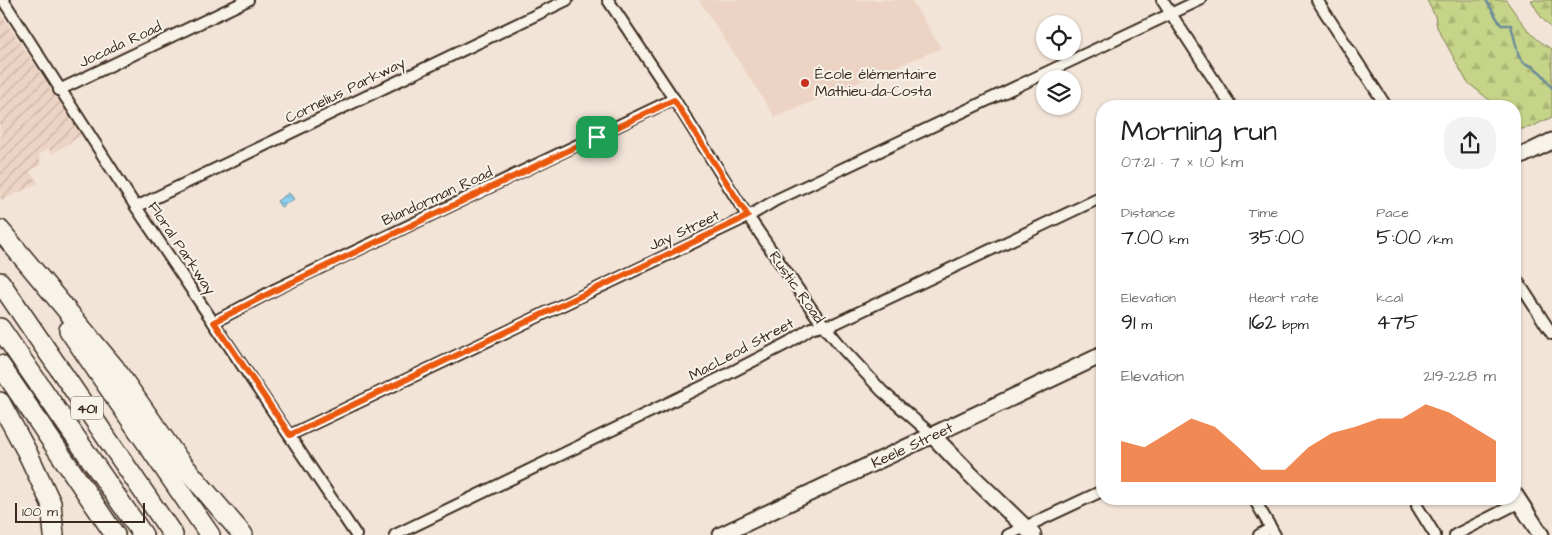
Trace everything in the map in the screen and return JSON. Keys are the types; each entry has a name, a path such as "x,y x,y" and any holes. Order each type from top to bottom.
{"highway":[{"name":"401","path":"0,230 210,535"},
{"path":"0,230 114,368 178,459 243,535"},
{"name":"401","path":"0,282 173,535"},
{"name":"401","path":"0,328 143,535"},
{"path":"0,365 115,535"},
{"path":"0,402 27,452 50,503 54,535"}],"main road":[{"path":"1521,156 1552,141"},
{"name":"Keele Street","path":"721,535 1096,358"},
{"name":"Rustic Road","path":"932,435 1029,531"},
{"path":"1521,503 1541,535"}],"street":[{"name":"Floral Parkway","path":"3,0 136,207 356,535"},
{"name":"Jocada Road","path":"60,90 248,0"},
{"name":"Cornelius Parkway","path":"136,207 567,0"},
{"name":"Rustic Road","path":"608,0 748,216 823,324 882,391 932,435"},
{"path":"1162,0 1227,100"},
{"name":"Jay Street","path":"290,435 748,216 776,200 1200,0"},
{"path":"1317,0 1382,100"},
{"name":"Blandorman Road","path":"214,322 276,290 674,100"},
{"name":"MacLeod Street","path":"395,535 722,378 790,342 811,328 823,324 834,324 1096,200"},
{"path":"1521,286 1552,334"},
{"path":"1008,535 1029,531 1096,494"},
{"path":"1258,505 1273,531 1259,535"},
{"path":"1455,535 1508,509 1512,505"},
{"path":"1417,506 1435,535"}],"shaded area":[{"name":"École élémentaire Mathieu-da-Costa","path":"699,0 911,0 941,48 775,117"},
{"path":"0,13 82,135 52,154 48,148 39,155 41,165 30,171 38,183 2,200 0,197"}],"green space":[{"path":"1427,0 1506,0 1532,34 1552,49 1552,117 1531,127 1521,129 1521,100 1490,100 1467,82 1437,27 1435,16"},
{"path":"1531,0 1552,0 1552,29 1541,17"}],"water":[{"path":"289,193 294,199 281,207 277,201"}],"waterway":[{"path":"1486,0 1501,25 1511,25 1519,57 1524,63 1534,67 1543,75 1552,88"}],"place":[{"name":"École élémentaire Mathieu-da-Costa","path":"805,83"}],"route":[{"path":"674,100 748,216 290,435 214,322 276,290 597,137 674,100"}]}
